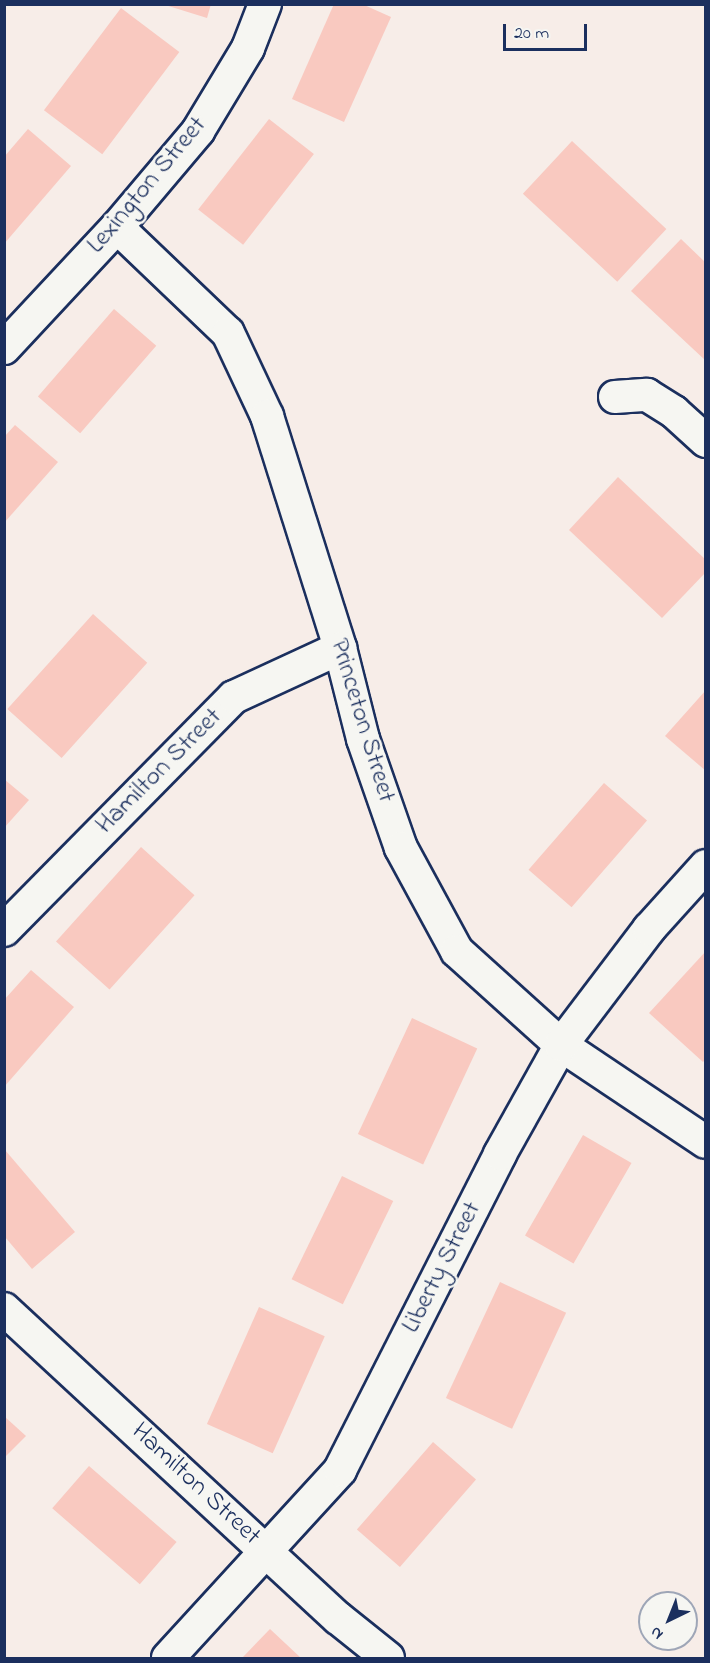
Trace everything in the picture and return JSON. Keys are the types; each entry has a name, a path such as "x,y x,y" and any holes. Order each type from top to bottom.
{"street":[{"name":"Lexington Street","path":"4,348 117,227 198,130 248,48 265,4"},
{"name":"Princeton Street","path":"117,227 228,333 267,416 340,648 363,740 402,848 458,951 561,1045 705,1142"},
{"path":"615,397 647,395 674,412 705,441"},
{"name":"Hamilton Street","path":"4,930 234,697 340,648"},
{"name":"Liberty Street","path":"168,1659 340,1470 500,1154 561,1045 649,929 705,866"},
{"name":"Hamilton Street","path":"4,1309 338,1618 388,1659"}],"building":[{"path":"162,4 211,4 207,18"},
{"path":"334,4 362,4 391,17 344,122 292,99"},
{"path":"121,8 179,52 102,154 44,110"},
{"path":"269,119 314,154 243,245 198,210"},
{"path":"28,129 71,166 4,244 4,157"},
{"path":"572,141 666,229 617,282 523,194"},
{"path":"681,239 706,263 706,361 631,291"},
{"path":"114,309 156,346 80,433 38,397"},
{"path":"15,425 58,462 4,523 4,437"},
{"path":"618,477 706,560 706,572 662,618 569,530"},
{"path":"93,614 147,663 62,758 7,709"},
{"path":"706,690 706,771 665,736"},
{"path":"4,779 29,800 4,828"},
{"path":"604,783 647,820 572,907 529,870"},
{"path":"141,847 195,895 110,990 56,941"},
{"path":"706,951 706,1059 703,1062 649,1013"},
{"path":"31,970 74,1007 4,1087 4,1000"},
{"path":"412,1018 477,1048 423,1164 358,1134"},
{"path":"583,1135 631,1163 573,1263 525,1235"},
{"path":"5,1150 75,1232 32,1269 5,1237"},
{"path":"342,1176 393,1201 343,1304 292,1279"},
{"path":"500,1282 566,1313 512,1429 446,1398"},
{"path":"259,1307 325,1336 273,1453 207,1424"},
{"path":"4,1416 26,1436 4,1458"},
{"path":"433,1442 476,1479 400,1567 357,1530"},
{"path":"89,1466 177,1542 140,1584 52,1508"},
{"path":"270,1629 301,1658 242,1658"}]}
